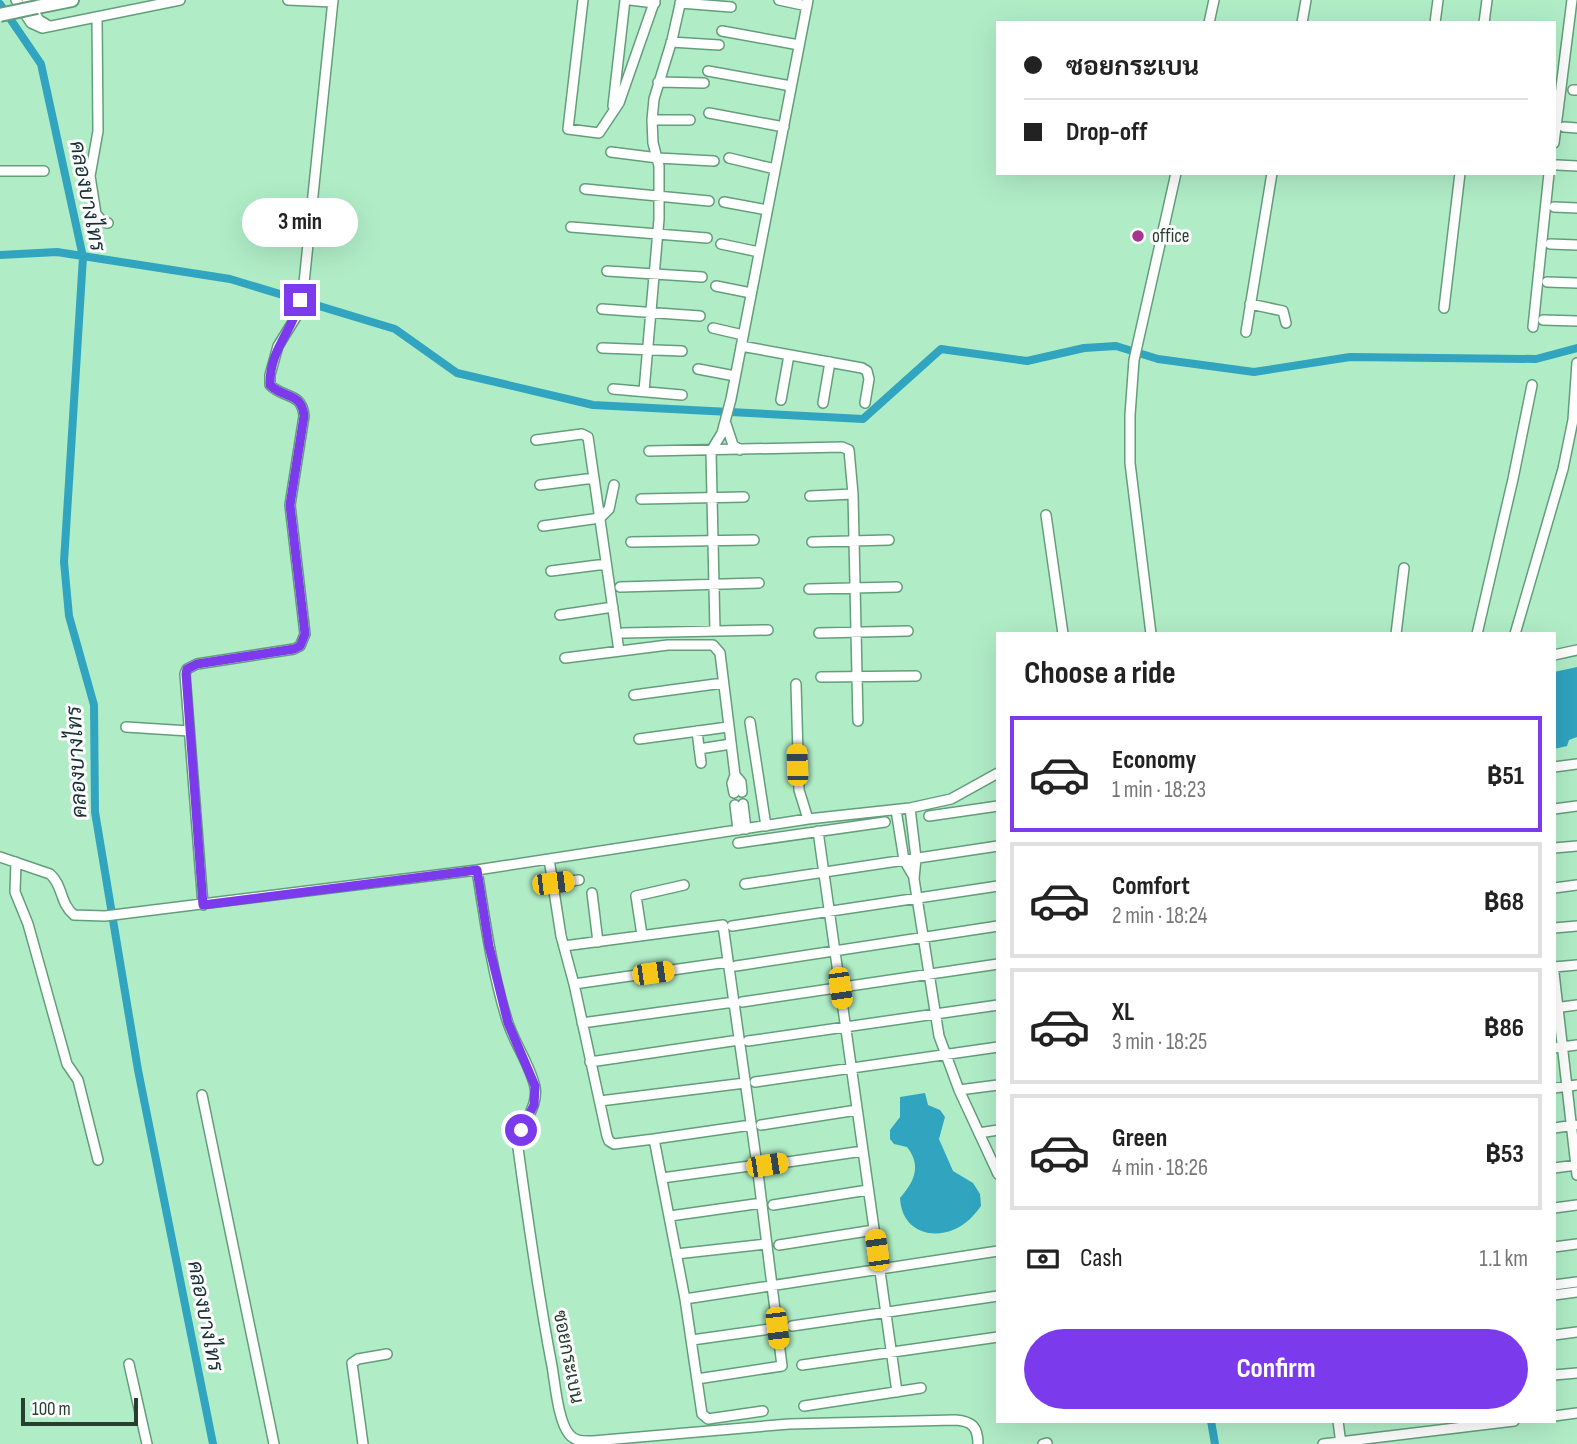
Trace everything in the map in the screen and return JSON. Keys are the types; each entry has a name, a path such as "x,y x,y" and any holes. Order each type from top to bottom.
{"highway":[{"path":"0,15 32,4 72,0"}],"street":[{"path":"16,0 33,25 42,28 180,0"},
{"path":"203,905 186,674 191,666 294,649 300,646 305,634 290,505 304,416 303,406 299,400 275,390 270,385 270,375 278,346 296,317 304,283 333,1 288,0"},
{"path":"583,0 568,129 599,132 612,115 619,103 655,2 628,0 612,115"},
{"path":"715,631 711,451 726,423 808,3 779,0"},
{"path":"1209,21 1214,0"},
{"path":"1302,21 1306,0"},
{"path":"1435,21 1438,0"},
{"path":"1483,21 1488,0"},
{"path":"1556,127 1572,0"},
{"path":"644,391 658,235 657,158 652,120 658,82 681,2 731,7"},
{"path":"32,4 43,23 54,27"},
{"path":"97,18 98,131 90,176 96,214 103,222 108,223"},
{"path":"722,31 799,45"},
{"path":"671,42 719,45"},
{"path":"708,71 792,86"},
{"path":"658,82 704,83"},
{"path":"709,113 783,127"},
{"path":"652,120 690,120"},
{"path":"1564,127 1577,128"},
{"path":"611,152 714,161"},
{"path":"729,158 775,169"},
{"path":"1557,165 1577,166"},
{"path":"0,171 44,171"},
{"path":"1151,632 1130,463 1130,415 1134,359 1176,175"},
{"path":"1246,332 1272,175"},
{"path":"1444,308 1460,175"},
{"path":"1533,327 1549,175"},
{"path":"585,189 709,201"},
{"path":"724,202 767,210"},
{"path":"1554,208 1577,208"},
{"path":"571,227 707,238"},
{"path":"721,244 759,252"},
{"path":"1550,244 1577,245"},
{"path":"607,271 702,277"},
{"path":"1547,282 1577,283"},
{"path":"716,286 751,293"},
{"path":"1250,304 1283,312 1286,323"},
{"path":"602,309 700,316"},
{"path":"1543,320 1577,321"},
{"path":"713,328 743,334"},
{"path":"741,346 867,371 869,379 865,403"},
{"path":"602,348 682,351"},
{"path":"781,400 789,355"},
{"path":"823,403 830,362"},
{"path":"1516,632 1563,469 1573,420 1577,363"},
{"path":"698,369 735,376"},
{"path":"1477,632 1532,384"},
{"path":"613,389 682,395"},
{"path":"726,423 733,445 740,450"},
{"path":"536,440 586,434 619,651"},
{"path":"649,452 846,448 851,456 853,494 858,721"},
{"path":"540,485 594,478"},
{"path":"543,526 600,518 609,509 614,485"},
{"path":"810,496 853,494"},
{"path":"641,499 744,497"},
{"path":"1046,515 1063,632"},
{"path":"631,542 754,540"},
{"path":"812,542 889,540"},
{"path":"551,571 607,564"},
{"path":"1396,632 1404,568"},
{"path":"620,587 760,583"},
{"path":"809,590 897,587"},
{"path":"560,615 613,607"},
{"path":"623,633 768,630"},
{"path":"819,633 908,631"},
{"path":"565,658 668,645 713,645 720,653 734,775 741,782 738,793"},
{"path":"1556,655 1577,650"},
{"path":"821,677 916,676"},
{"path":"634,695 723,683"},
{"path":"796,684 799,790 808,819"},
{"path":"750,722 765,826"},
{"path":"126,727 189,731"},
{"path":"639,739 728,727"},
{"path":"697,731 701,763"},
{"path":"699,749 731,744"},
{"path":"1556,767 1577,764"},
{"path":"0,857 43,870 57,880 65,904 74,915 105,916 477,870 808,819 910,808 951,799 996,775"},
{"path":"739,804 742,829"},
{"path":"929,816 996,806"},
{"path":"1556,809 1577,806"},
{"path":"910,808 916,858 914,879"},
{"path":"896,810 905,860 914,879 918,898 939,1036 959,1090 996,1170"},
{"path":"738,843 886,822"},
{"path":"818,831 897,1392"},
{"path":"745,884 996,846"},
{"path":"1556,848 1577,846"},
{"path":"549,859 564,946 575,984 609,1141 614,1144 857,1110"},
{"path":"16,862 15,892 28,924 67,1064 78,1080 98,1160"},
{"name":"ซอยกระเบน","path":"477,870 489,946 508,1023 535,1086 534,1105 521,1130 518,1148 532,1257 550,1356 563,1422 571,1437 593,1441 789,1424 955,1420 972,1424 978,1444"},
{"path":"553,883 579,880"},
{"path":"642,935 636,896 684,885"},
{"path":"1556,888 1577,885"},
{"path":"732,926 996,886"},
{"path":"592,893 598,942"},
{"path":"564,946 723,925 732,964 762,1165 762,1203 782,1366 697,1379"},
{"path":"575,984 835,951 996,926"},
{"path":"1556,928 1577,926"},
{"path":"582,1023 996,964"},
{"path":"1556,967 1577,965"},
{"path":"590,1062 996,1005"},
{"path":"1556,1168 1577,1168 1572,1086 1558,1047 1556,1007 1577,1005"},
{"path":"1558,1047 1577,1045"},
{"path":"600,1101 996,1047"},
{"path":"959,1090 996,1085"},
{"path":"202,1096 274,1444"},
{"path":"1556,1128 1574,1125"},
{"path":"979,1133 996,1130"},
{"path":"654,1139 692,1340 702,1414 708,1419 763,1411"},
{"path":"662,1178 863,1150"},
{"path":"773,1205 868,1190"},
{"path":"670,1216 762,1203"},
{"path":"1556,1208 1577,1205"},
{"path":"779,1245 874,1230"},
{"path":"676,1254 767,1244"},
{"path":"1556,1247 1577,1244"},
{"path":"685,1300 996,1251"},
{"path":"1556,1285 1577,1282"},
{"path":"1556,1295 1577,1292"},
{"path":"792,1326 996,1296"},
{"path":"692,1340 777,1328"},
{"path":"1556,1335 1577,1332"},
{"path":"802,1365 996,1337"},
{"path":"363,1444 352,1363 358,1359 387,1354"},
{"path":"129,1364 147,1444"},
{"path":"1556,1375 1577,1373"},
{"path":"804,1406 920,1388"},
{"path":"1556,1416 1577,1413"},
{"path":"1338,1423 1340,1443"},
{"path":"1323,1444 1498,1423"}],"water":[{"path":"1577,667 1577,737 1569,740 1567,746 1556,749 1556,672"},
{"path":"925,1093 928,1105 940,1110 945,1117 939,1139 953,1171 973,1183 980,1194 981,1206 970,1219 960,1227 937,1233 916,1229 908,1222 900,1198 912,1180 914,1161 907,1147 894,1144 890,1139 890,1130 900,1117 900,1097"}],"waterway":[{"name":"คลองบางไทร","path":"0,4 41,64 83,257 64,562 69,616 94,705 95,812 138,1070 213,1444"},
{"path":"0,255 57,252 230,279 395,329 457,373 593,405 863,419 941,349 1027,361 1084,348 1116,346 1158,359 1254,372 1350,357 1536,359 1577,348"},
{"path":"1211,1423 1215,1444"}],"place":[{"name":"office","path":"1138,236"}],"route":[{"path":"300,300 296,317 278,346 270,385 275,390 299,400 303,406 304,416 290,505 305,634 300,646 294,649 197,664 187,669 190,755 203,905 477,870 489,946 508,1023 535,1086 534,1105 521,1130"}]}
